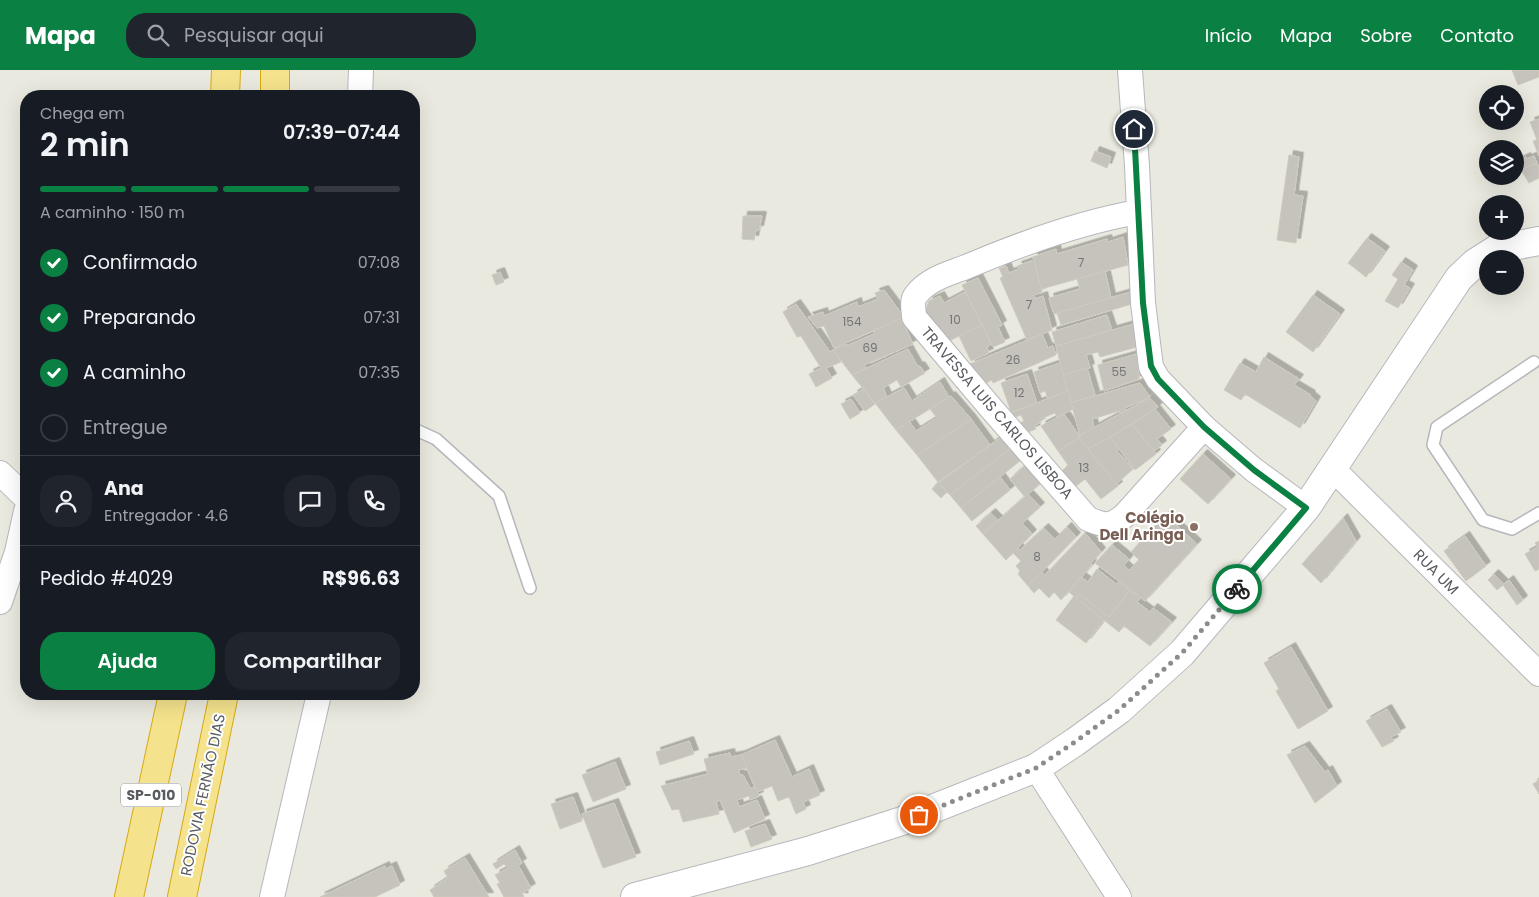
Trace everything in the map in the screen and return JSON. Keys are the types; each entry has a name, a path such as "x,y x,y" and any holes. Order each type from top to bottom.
{"highway":[{"path":"225,90 226,70"},
{"path":"274,90 275,70"},
{"name":"SP-010","path":"129,897 171,700"},
{"name":"RODOVIA FERNÃO DIAS","path":"182,897 223,700"}],"main road":[{"path":"635,897 808,851 902,822 1036,768 1075,742 1119,710 1182,653 1306,508 1334,469 1458,278 1475,263 1497,249 1539,241"}],"street":[{"path":"360,90 361,70"},
{"path":"1130,70 1143,303 1151,366 1158,379 1204,427 1254,470 1306,508"},
{"name":"TRAVESSA LUIS CARLOS LISBOA","path":"1138,212 1114,216 1006,249 931,281 916,295 913,302 914,317 990,408 1088,519 1103,525 1112,524 1124,516 1204,427"},
{"name":"RUA UM","path":"1334,469 1539,674"},
{"path":"0,473 20,492"},
{"path":"0,602 20,538"},
{"path":"272,897 318,700"},
{"path":"1036,768 1119,897"}],"lane":[{"path":"1538,364 1437,427 1432,445 1484,520 1512,529 1539,513"},
{"path":"420,432 436,439 499,496 530,588"}],"building":[{"path":"1512,70 1539,70 1539,77 1518,85"},
{"path":"1539,119 1539,139 1537,140 1530,122"},
{"path":"1539,139 1539,156 1533,141"},
{"path":"1095,151 1111,157 1107,168 1091,161"},
{"path":"1289,155 1299,157 1294,195 1303,196 1296,243 1277,240"},
{"path":"1534,156 1537,163 1524,169 1524,158 1526,157 1527,159"},
{"path":"1537,163 1539,178 1529,183 1524,175 1524,169"},
{"path":"743,216 762,216 759,230 756,230 754,240 742,239"},
{"path":"1123,237 1128,265 1041,289 1033,257 1056,249 1057,254 1107,239 1108,242"},
{"path":"1367,238 1385,251 1366,277 1348,263"},
{"path":"1034,260 1042,292 1034,295 1035,299 1043,296 1052,330 1027,340 1000,278 1003,277 999,268 1006,266 1009,273 1019,269 1017,266"},
{"path":"1401,262 1413,270 1404,285 1410,288 1398,308 1385,301 1398,279 1392,275"},
{"path":"1105,271 1111,298 1054,314 1049,298 1080,289 1077,279"},
{"path":"500,272 504,282 496,285 492,275"},
{"path":"978,278 1002,325 998,327 1005,342 993,347 962,285"},
{"path":"884,290 904,317 834,348 824,326 817,328 808,317 823,312 824,316 857,302 858,307 878,299 875,293"},
{"path":"965,292 982,325 949,341 926,315 927,306 929,301 940,296 944,303"},
{"path":"1131,292 1132,304 1061,325 1057,313"},
{"path":"1313,295 1340,314 1313,352 1286,332"},
{"path":"796,304 830,352 833,350 841,362 826,368 832,378 816,387 809,374 821,368 801,336 797,337 783,312"},
{"path":"1107,315 1112,330 1056,346 1052,332"},
{"path":"901,318 913,344 864,365 866,368 852,375 833,350 874,334 873,331"},
{"path":"1134,324 1137,347 1100,357 1098,352 1086,355 1090,368 1063,375 1056,346"},
{"path":"982,325 991,344 987,347 989,353 971,361 959,336"},
{"path":"1042,334 1048,348 1053,346 1056,355 993,383 992,380 986,383 970,364"},
{"path":"908,349 918,367 920,366 925,373 901,387 897,380 883,388 887,397 875,403 852,375"},
{"path":"1137,354 1139,379 1104,391 1098,365"},
{"path":"1264,357 1299,379 1294,385 1311,395 1316,401 1300,428 1245,394 1241,400 1224,390 1240,363 1256,372"},
{"path":"1060,363 1068,391 1048,399 1045,391 1040,393 1034,372"},
{"path":"1087,368 1095,395 1071,403 1063,375"},
{"path":"1027,374 1037,403 1011,412 1001,383"},
{"path":"940,382 949,397 896,430 875,403 904,388 912,401"},
{"path":"1140,383 1150,397 1125,408 1127,410 1120,413 1119,411 1092,419 1094,428 1080,435 1071,403"},
{"path":"863,389 875,404 865,411 853,395"},
{"path":"1068,391 1073,409 1057,417 1055,413 1040,419 1041,422 1034,426 1036,429 1028,432 1020,423 1024,421 1021,415 1015,417 1011,413"},
{"path":"951,396 971,419 917,455 896,430 909,421 916,431 937,418 930,409"},
{"path":"1150,398 1158,407 1110,437 1088,449 1079,438 1080,435"},
{"path":"851,399 860,413 850,419 841,404"},
{"path":"1155,409 1171,429 1157,439 1162,445 1154,451 1132,424"},
{"path":"1064,414 1080,437 1058,451 1041,426"},
{"path":"971,419 990,445 938,482 917,455"},
{"path":"1132,424 1156,454 1135,470 1110,437"},
{"path":"1001,437 1011,448 950,495 939,483"},
{"path":"1110,437 1119,449 1117,451 1133,469 1116,484 1088,449"},
{"path":"1079,438 1118,486 1101,499 1085,479 1076,486 1062,471 1068,465 1058,451"},
{"path":"1011,448 1021,460 961,508 950,495"},
{"path":"1203,454 1231,479 1208,504 1180,479"},
{"path":"1026,465 1041,483 1025,497 1010,479"},
{"path":"1000,477 1010,490 972,521 961,508"},
{"path":"938,482 947,492 941,498 932,489"},
{"path":"1028,494 1040,507 1022,523 1032,534 1006,560 983,534"},
{"path":"991,513 998,520 983,534 976,526"},
{"path":"1165,515 1197,544 1145,601 1095,563 1112,545 1129,559 1124,565 1129,570 1139,560 1131,552"},
{"path":"1343,518 1356,541 1321,583 1302,564"},
{"path":"1067,527 1076,537 1028,586 1018,574 1020,571 1016,566 1021,561 1013,553 1018,548 1020,550 1044,528 1055,539"},
{"path":"1085,533 1101,552 1091,563 1092,565 1061,600 1054,592 1049,598 1039,588 1034,593 1028,586 1042,572 1045,575"},
{"path":"1465,536 1486,566 1466,581 1444,551"},
{"path":"1539,541 1539,569 1535,571 1525,554 1538,547 1535,543"},
{"path":"1097,569 1116,584 1119,581 1130,590 1109,617 1079,594 1076,598 1069,592 1081,577 1088,582"},
{"path":"1494,574 1504,584 1509,580 1523,600 1517,605 1503,585 1497,590 1488,580"},
{"path":"1130,590 1141,598 1137,602 1150,612 1153,608 1172,622 1150,646 1124,626 1119,632 1076,598 1079,594 1109,617"},
{"path":"1074,596 1104,620 1086,643 1056,620"},
{"path":"1291,647 1328,711 1298,729 1276,691 1279,689 1264,663"},
{"path":"1387,709 1401,732 1391,737 1394,741 1382,747 1366,721"},
{"path":"775,740 792,777 809,769 820,795 803,802 806,809 796,814 789,797 778,801 772,786 757,792 741,755"},
{"path":"689,741 694,754 660,765 656,752"},
{"path":"1305,746 1325,772 1328,770 1337,786 1315,803 1287,755"},
{"path":"730,753 731,757 741,755 747,768 738,770 740,775 743,775 750,788 755,787 759,796 750,800 749,796 737,800 739,807 757,800 765,819 734,833 720,800 716,802 719,814 683,822 679,809 672,810 661,786 708,774 704,759"},
{"path":"615,762 626,789 593,802 582,775"},
{"path":"1539,780 1539,794 1533,784"},
{"path":"573,797 582,821 560,829 551,804"},
{"path":"614,803 636,857 603,868 582,814"},
{"path":"765,824 772,839 751,847 745,831"},
{"path":"515,850 522,863 518,865 531,888 522,893 524,897 504,897 497,884 500,883 495,875 508,868 504,864 496,869 493,864"},
{"path":"465,858 489,897 434,897 430,890 448,878 444,871"},
{"path":"385,866 386,869 392,866 400,885 375,897 320,897"}],"way so far":[{"path":"919,815 1036,768 1075,742 1119,710 1182,653 1237,589"}],"place":[{"name":"Colégio Dell Aringa","path":"1194,527"}],"route":[{"path":"1134,129 1143,303 1151,366 1158,379 1204,427 1254,470 1306,508 1237,589"}]}
